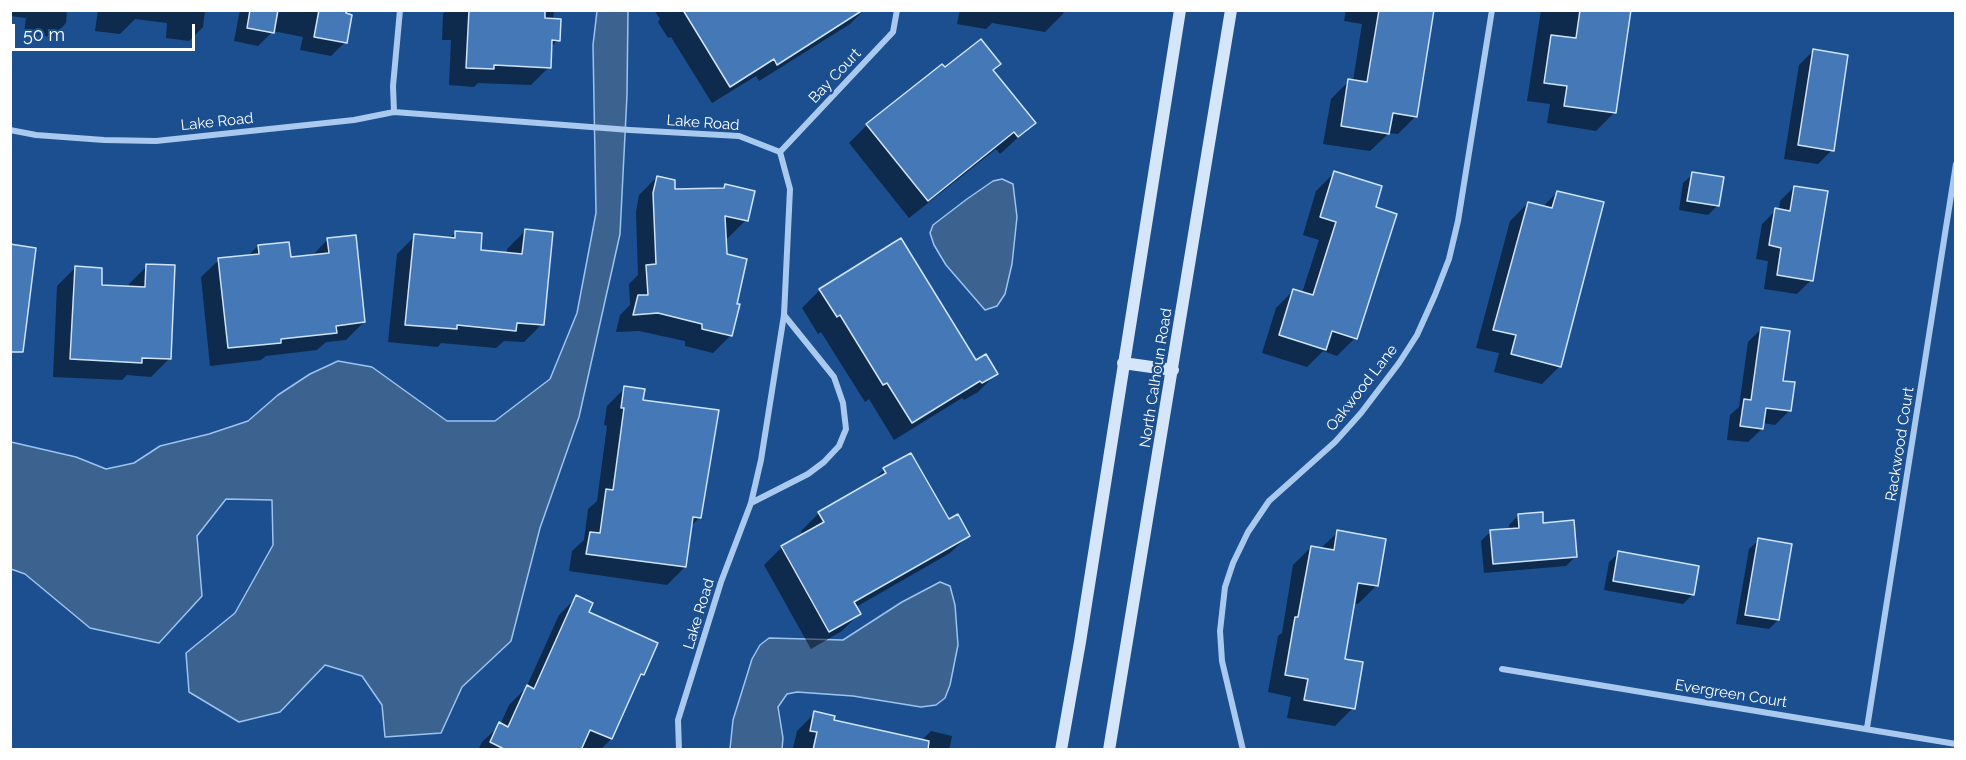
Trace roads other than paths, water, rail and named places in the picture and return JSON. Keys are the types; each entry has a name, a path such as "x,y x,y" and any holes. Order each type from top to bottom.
{"main road":[{"path":"1061,750 1180,10"},
{"name":"North Calhoun Road","path":"1109,750 1231,10"},
{"path":"1123,363 1173,370"}],"street":[{"path":"394,112 393,86 400,10"},
{"name":"Bay Court","path":"780,152 894,32 897,10"},
{"name":"Oakwood Lane","path":"1243,750 1222,661 1220,631 1225,587 1233,563 1248,532 1269,501 1335,442 1361,413 1417,335 1449,259 1458,221 1492,10"},
{"name":"Lake Road","path":"10,130 36,135 156,141 354,120 394,112 740,136 780,152 790,189 784,315 761,460 751,503 721,582 678,720 679,750"},
{"name":"Rackwood Court","path":"1866,728 1956,164"},
{"path":"751,503 808,474 824,462 839,446 846,429 843,403 834,378 784,315"},
{"name":"Evergreen Court","path":"1502,669 1956,744"}],"water":[{"path":"597,11 628,11 627,95 620,234 579,417 540,528 511,641 462,687 441,733 385,737 382,705 362,676 325,665 280,712 239,722 189,692 186,653 235,613 273,545 272,500 226,499 197,536 202,596 159,643 90,628 25,574 11,569 11,442 76,457 106,469 134,463 160,446 209,434 248,421 278,395 310,374 338,361 372,367 447,421 495,421 550,379 577,313 596,213 593,45"},
{"path":"1002,179 1013,184 1017,217 1012,264 1005,294 997,306 985,310 946,265 930,233 933,225 967,199 993,181"},
{"path":"940,582 950,586 955,605 958,645 945,698 936,705 921,707 853,696 797,692 787,694 778,707 783,738 782,749 730,749 733,720 752,659 760,645 769,638 843,640 902,602"}]}
